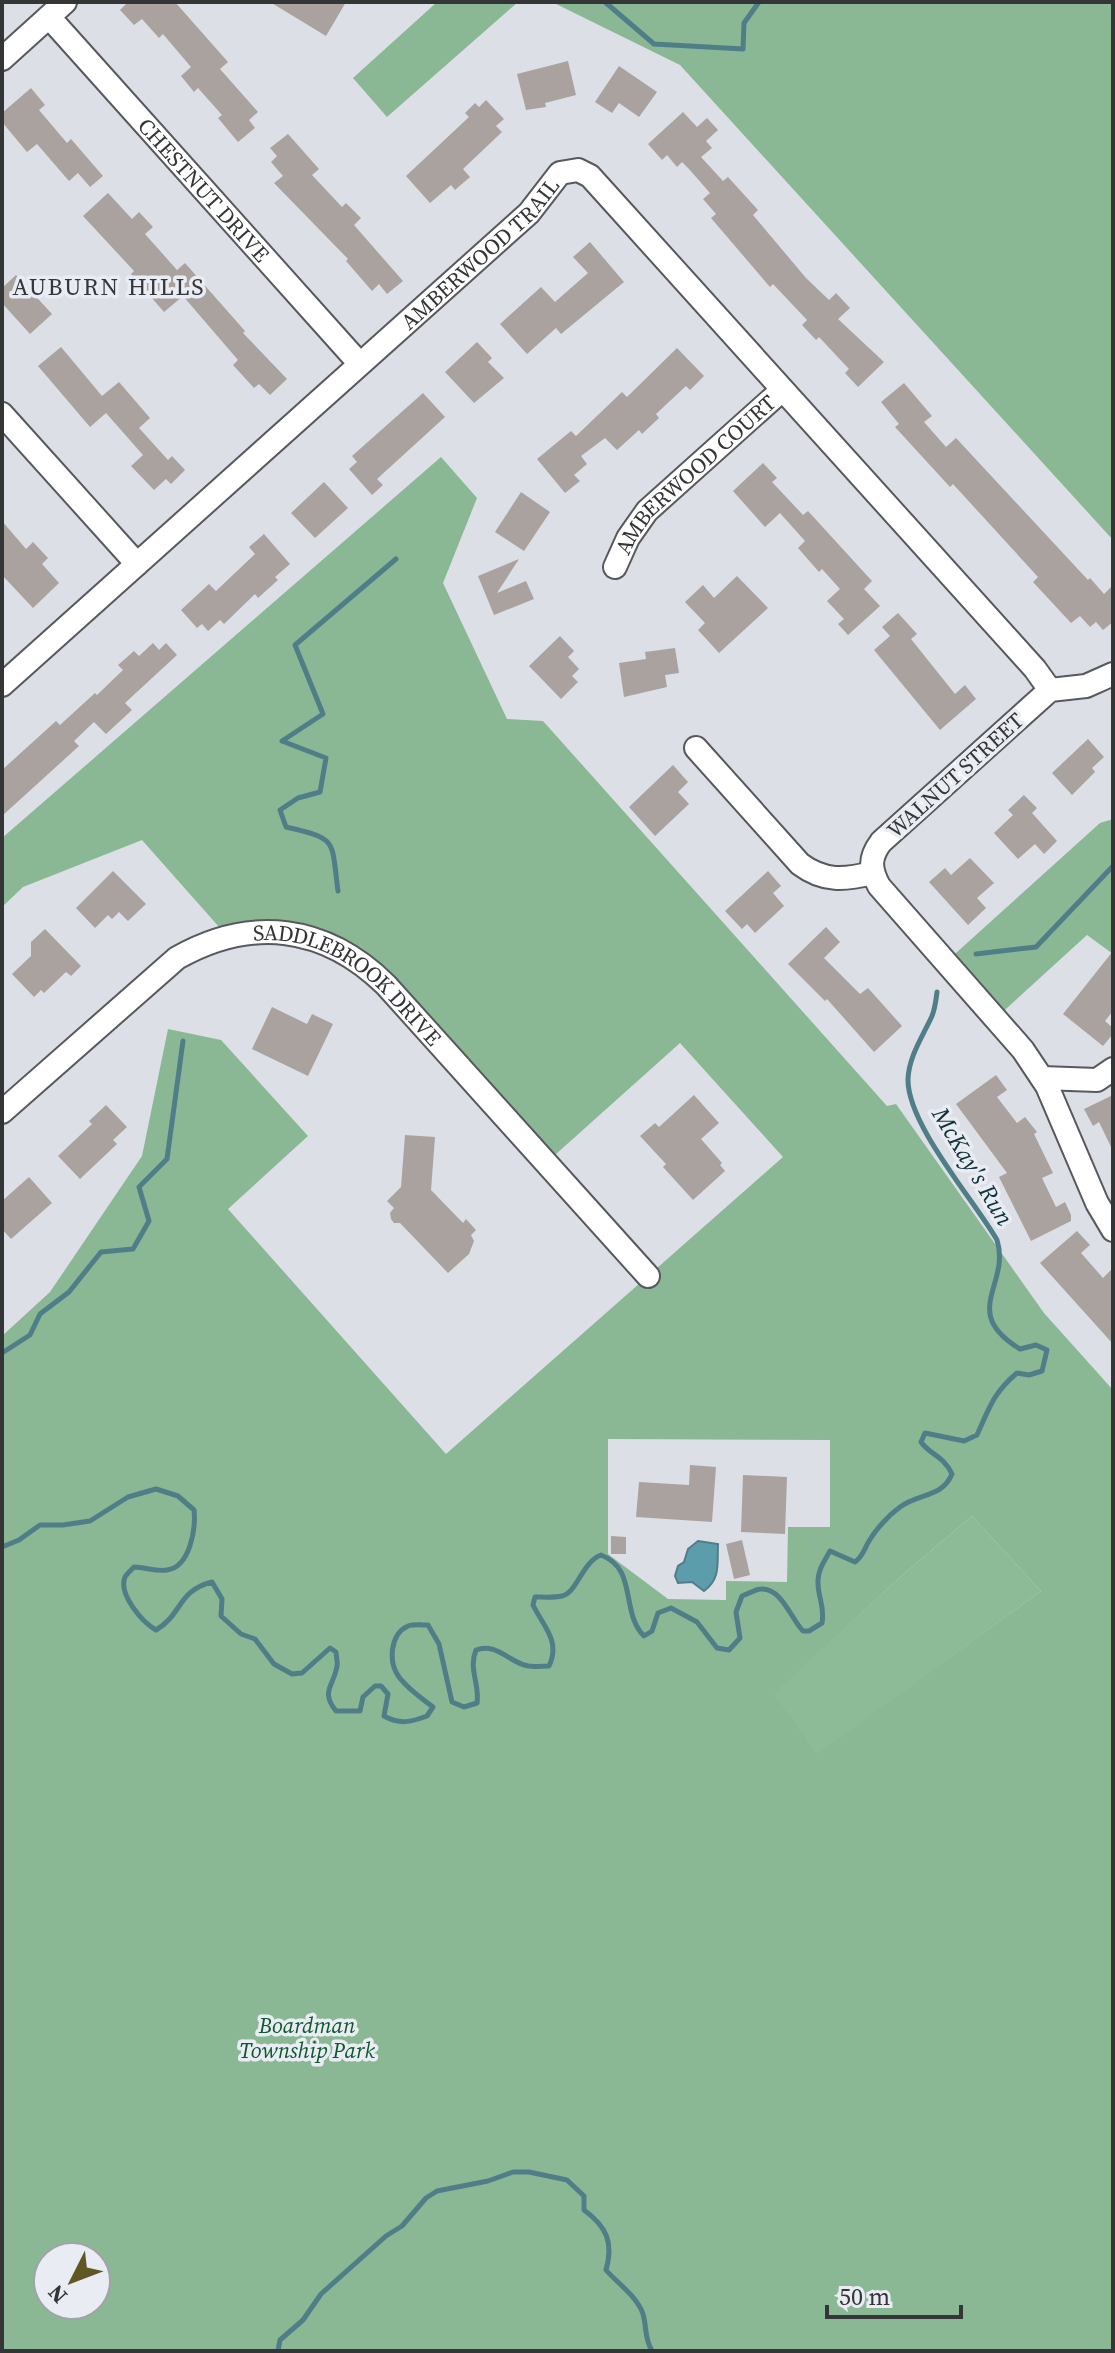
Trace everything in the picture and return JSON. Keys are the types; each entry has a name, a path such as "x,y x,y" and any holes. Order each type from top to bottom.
{"street":[{"path":"2,59 57,10"},
{"name":"CHESTNUT DRIVE","path":"57,10 359,363"},
{"name":"AMBERWOOD TRAIL","path":"2,685 529,213 560,173 578,170 590,176 1035,669 1050,690"},
{"name":"AMBERWOOD COURT","path":"615,567 628,538 647,511 782,390"},
{"path":"2,414 137,564"},
{"path":"1050,690 1086,686 1113,674"},
{"name":"WALNUT STREET","path":"872,873 871,859 881,842 1050,690"},
{"path":"696,748 800,864 812,873 843,880 872,873 879,886 1003,1028 1042,1078 1097,1203 1113,1230"},
{"name":"SADDLEBROOK DRIVE","path":"2,1112 177,958 209,941 227,936 263,931 305,936 341,949 380,978 648,1276"},
{"path":"1042,1078 1097,1080 1113,1069"}],"green space":[{"path":"437,2 518,2 387,117 353,78"},
{"path":"552,2 1113,2 1113,540 680,65"},
{"name":"Boardman Township Park","path":"441,457 477,498 443,583 507,719 543,721 887,1106 896,1104 1044,1313 1113,1390 1113,2351 2,2351 2,1336 50,1292 142,1156 168,1029 221,1040 308,1136 228,1209 446,1454 783,1157 680,1043 546,1163 341,949 227,936 142,840 23,887 2,907 2,838","holes":["608,1439 830,1440 830,1527 788,1527 787,1582 726,1581 726,1600 668,1599 608,1554","972,1516 1041,1591 817,1754 774,1694 900,1577"]},
{"path":"1113,819 1113,954 1087,935 995,1019 946,962 1100,823"},
{"path":"972,1516 1041,1591 817,1755 773,1694 900,1577"}],"water":[{"path":"698,1541 718,1544 716,1576 704,1591 692,1582 678,1583 675,1576 688,1549"}],"building":[{"path":"128,2 175,2 228,62 220,69 258,112 249,120 255,128 238,142 218,118 222,115 198,88 194,92 181,76 191,67 163,34 159,38 142,19 134,25 120,10"},
{"path":"270,2 346,2 326,36"},
{"path":"568,61 576,95 545,103 546,107 526,110 517,74"},
{"path":"619,66 657,92 639,117 619,103 612,113 595,102"},
{"path":"31,88 45,105 39,110 67,143 71,139 103,176 90,187 78,173 69,181 37,144 27,152 2,122 2,113"},
{"path":"486,100 504,119 496,126 502,132 463,169 470,177 455,190 451,185 430,203 406,176 469,117 465,113 475,103 479,107"},
{"path":"683,112 697,127 707,118 718,130 706,141 712,148 701,157 723,181 728,177 758,210 753,215 806,278 829,300 836,293 850,308 838,319 884,362 858,387 845,373 849,369 819,337 816,340 802,325 807,320 773,284 770,287 711,218 716,214 703,199 710,193 682,162 677,167 667,155 662,160 648,144"},
{"path":"288,134 319,169 312,175 342,207 346,203 361,218 354,225 403,281 387,294 379,284 372,291 346,261 348,259 274,183 283,176 271,162 277,156 270,148"},
{"path":"108,193 132,219 139,212 153,227 145,234 177,270 185,263 245,331 243,333 287,379 270,395 259,384 254,388 233,365 238,360 183,296 164,312 131,274 134,271 83,216"},
{"path":"590,242 624,282 561,334 556,328 527,354 500,324 541,287 555,302 588,273 573,257"},
{"path":"16,275 52,314 30,334 2,303 2,288"},
{"path":"477,342 492,358 488,362 504,378 474,403 445,372"},
{"path":"61,347 102,396 119,382 150,418 139,428 168,460 172,456 185,470 171,484 166,479 154,490 131,466 143,455 106,413 90,427 38,366"},
{"path":"677,348 704,376 690,390 686,386 656,414 659,418 642,434 639,430 617,450 605,438 581,456 587,464 574,475 580,481 565,493 537,459 571,431 576,436 622,392 627,397"},
{"path":"904,383 932,416 924,422 946,447 956,438 1088,580 1090,578 1104,594 1113,585 1113,622 1103,630 1096,622 1090,627 1080,616 1071,623 1033,582 1038,577 953,484 950,487 895,427 899,424 881,402"},
{"path":"423,393 445,417 377,479 383,485 372,495 349,469 357,462 352,456"},
{"path":"763,463 777,478 772,482 803,515 808,511 872,581 864,589 880,606 848,635 838,624 844,619 827,601 840,589 822,569 819,572 798,548 805,541 780,513 765,527 733,491"},
{"path":"324,482 348,508 315,538 291,513"},
{"path":"521,492 550,512 524,551 495,532"},
{"path":"2,521 26,549 33,542 48,558 42,564 59,583 33,608 2,575"},
{"path":"264,534 290,564 275,577 278,580 258,598 255,594 224,624 220,620 208,631 202,624 197,628 181,610 209,584 216,591 255,554 249,547"},
{"path":"519,559 497,593 526,581 534,599 494,615 478,576"},
{"path":"737,576 768,608 719,653 698,630 705,623 685,602 703,585 714,598"},
{"path":"898,613 917,634 911,639 955,694 965,685 976,699 940,730 874,650 890,636 882,627"},
{"path":"560,636 574,651 568,657 579,669 572,676 578,682 561,699 529,666"},
{"path":"153,643 159,650 166,643 177,655 125,703 132,710 106,734 94,722 74,741 79,746 2,816 2,770 56,721 60,725 95,693 97,695 123,670 118,665 134,651 139,656"},
{"path":"675,648 679,673 665,675 667,687 624,697 619,663 646,659 645,652"},
{"path":"1088,739 1104,757 1092,768 1095,772 1072,795 1052,773"},
{"path":"673,765 688,782 678,792 689,804 655,836 629,807"},
{"path":"1024,795 1037,808 1032,813 1057,841 1044,854 1035,844 1018,859 994,833 1013,815 1008,810"},
{"path":"970,858 994,883 977,898 986,908 968,925 929,882 945,868 951,875"},
{"path":"113,871 146,904 128,921 119,912 112,919 108,915 95,928 76,908"},
{"path":"768,871 781,886 773,893 784,906 755,933 747,924 742,929 725,911"},
{"path":"826,927 840,942 824,958 860,994 868,988 902,1026 874,1052 827,999 825,1001 788,964"},
{"path":"45,929 81,966 71,976 66,972 44,993 41,990 34,997 12,974 31,956 31,942"},
{"path":"1113,951 1113,1011 1105,1021 1113,1028 1113,1034 1103,1046 1063,1014"},
{"path":"272,1007 307,1024 312,1014 333,1024 308,1076 252,1049"},
{"path":"996,1075 1007,1090 997,1097 1017,1123 1025,1117 1037,1132 1034,1134 1053,1173 1042,1178 1056,1207 1065,1202 1071,1215 1071,1221 1031,1241 999,1177 1007,1173 956,1104"},
{"path":"694,1095 719,1123 701,1139 725,1171 693,1200 640,1136 655,1123 659,1127"},
{"path":"1113,1095 1113,1151 1099,1122 1093,1126 1084,1109"},
{"path":"106,1105 127,1127 113,1140 117,1144 80,1179 58,1156 92,1124 89,1121"},
{"path":"405,1135 435,1137 431,1190 463,1223 466,1219 476,1230 471,1235 474,1241 469,1254 448,1273 400,1223 394,1223 391,1219 390,1213 394,1208 387,1201 401,1187"},
{"path":"29,1177 52,1203 11,1239 2,1229 2,1201"},
{"path":"1077,1231 1090,1245 1081,1253 1103,1278 1113,1268 1113,1344 1040,1263"},
{"path":"690,1465 716,1467 712,1522 636,1517 639,1482 689,1485"},
{"path":"743,1475 787,1477 785,1534 741,1532"},
{"path":"611,1536 626,1537 626,1554 611,1554"},
{"path":"742,1540 750,1575 734,1579 726,1544"}],"waterway":[{"path":"605,2 654,44 743,49 744,23 759,2"},
{"path":"338,891 329,844 316,835 286,827 280,810 298,798 320,792 326,758 282,741 323,714 295,645 396,559"},
{"name":"McKay's Run","path":"976,954 1036,947 1113,866"},
{"name":"McKay's Run","path":"2,1547 19,1540 40,1525 90,1521 128,1497 156,1489 178,1496 194,1510 194,1527 186,1555 175,1567 167,1570 134,1567 125,1577 128,1599 144,1621 156,1630 165,1624 192,1591 212,1582 222,1599 221,1616 241,1634 255,1639 274,1664 292,1674 302,1673 330,1648 336,1652 337,1666 328,1693 336,1711 360,1711 363,1697 375,1686 381,1686 388,1694 384,1716 400,1722 427,1716 433,1707 406,1685 395,1671 392,1656 394,1642 402,1630 410,1625 428,1625 439,1644 452,1702 464,1707 477,1703 473,1664 476,1650 490,1649 528,1666 549,1666 552,1641 533,1605 535,1597 567,1594 589,1564 601,1555 620,1570 632,1615 644,1636 652,1631 658,1613 671,1608 697,1622 717,1648 729,1650 740,1638 736,1612 742,1596 761,1589 775,1593 803,1631 809,1631 822,1623 818,1579 830,1551 855,1562 875,1532 896,1510 948,1482 952,1474 948,1468 921,1442 925,1433 964,1441 977,1435 1002,1387 1017,1373 1029,1375 1042,1371 1047,1350 1036,1345 1020,1349 1002,1336 993,1323 991,1298 1000,1256 997,1240 930,1139 911,1097 908,1079 911,1062 933,1013 937,992"},
{"path":"2,1353 30,1335 40,1314 69,1292 101,1252 133,1249 149,1221 139,1187 167,1159 183,1041"},
{"path":"278,2351 280,2340 303,2320 321,2294 386,2236 402,2226 426,2198 437,2191 488,2181 513,2172 567,2180 584,2196 584,2210 598,2222 606,2236 609,2251 606,2270 640,2307 652,2351"}],"district":[{"name":"AUBURN HILLS","path":"109,286"}]}
